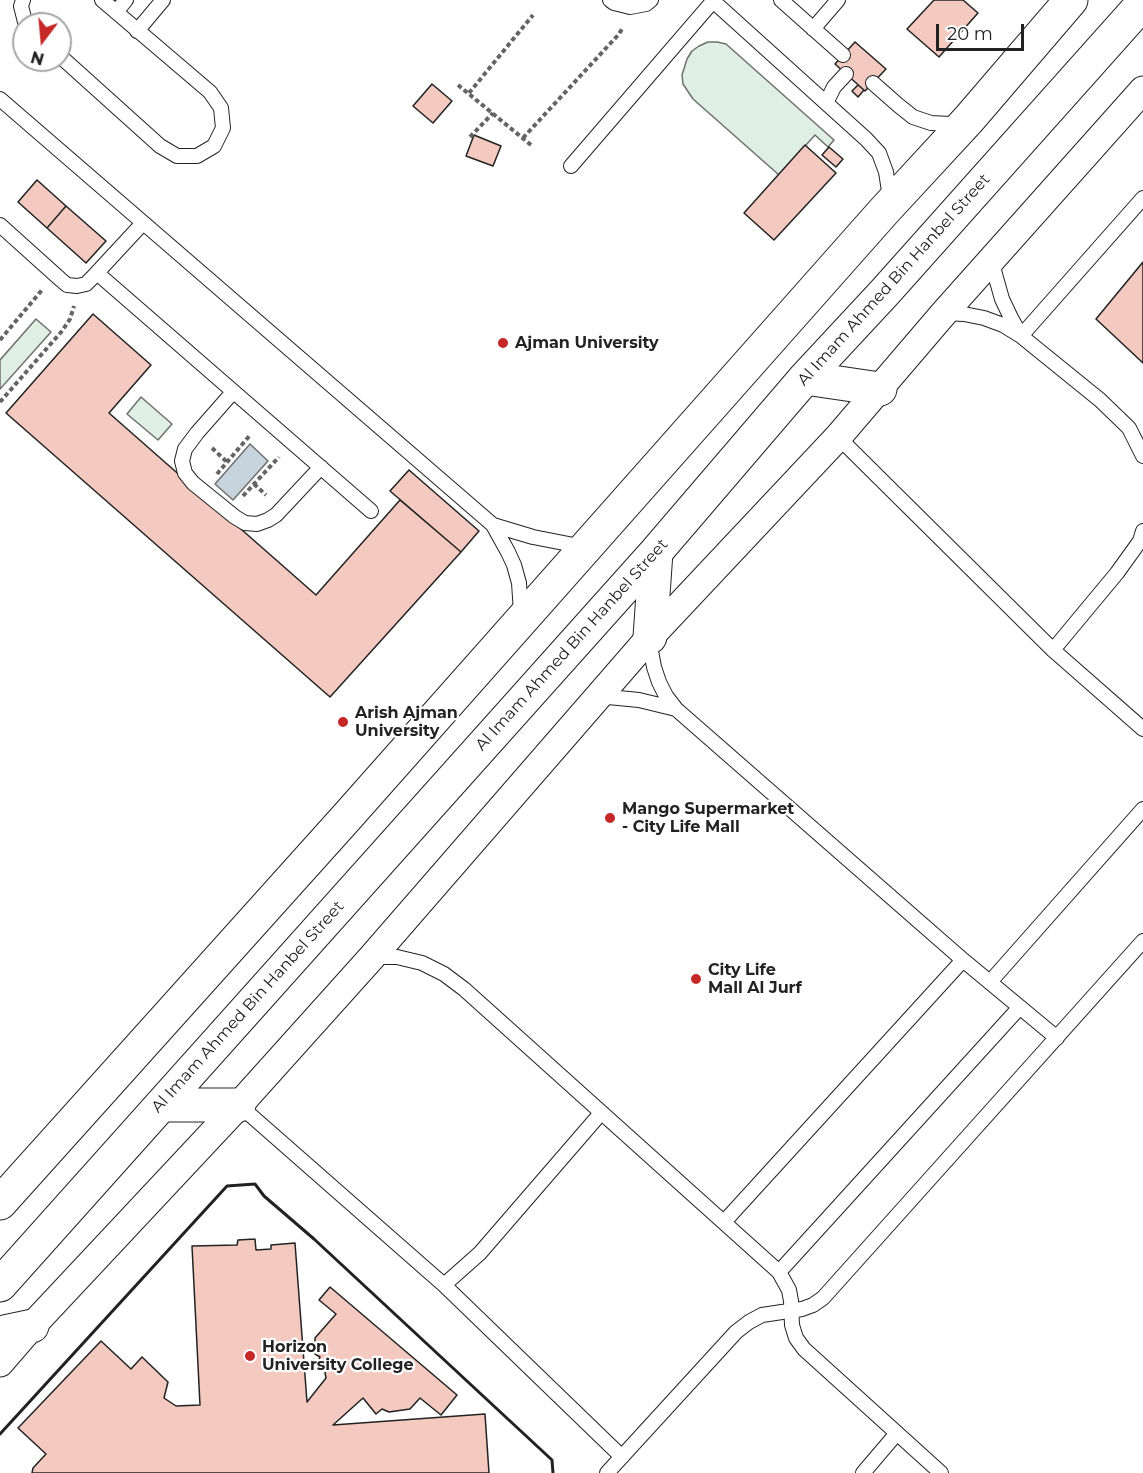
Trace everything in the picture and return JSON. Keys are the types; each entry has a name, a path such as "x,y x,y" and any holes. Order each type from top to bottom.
{"street":[{"path":"0,1203 884,211 969,119 1071,0"},
{"name":"Al Imam Ahmed Bin Hanbel Street","path":"0,1285 656,552 805,378 885,292 1143,3"},
{"path":"0,1363 239,1105 372,957 650,637 838,437 991,259 1143,90"},
{"path":"805,378 880,389"},
{"path":"650,637 656,552"},
{"path":"161,1105 239,1105"},
{"path":"0,1333 32,1326"}],"lane":[{"path":"72,67 159,146 177,156 197,156 214,146 223,128 221,108 210,92 102,0"},
{"path":"116,12 126,0"},
{"path":"137,31 163,0"},
{"path":"610,0 630,7 646,4 651,0"},
{"path":"571,166 713,0 879,153 886,172 889,191 884,211"},
{"path":"781,0 843,55"},
{"path":"813,29 838,0"},
{"path":"826,103 834,87 846,74"},
{"path":"873,83 913,117 931,123 950,124 969,119"},
{"path":"0,99 493,525 514,564 520,592 521,620"},
{"path":"1021,336 1143,198"},
{"path":"0,225 67,285 77,286 86,284 143,224"},
{"path":"991,259 1002,299 1021,336"},
{"path":"97,273 371,511"},
{"path":"944,313 984,318 1003,325 1021,336 1100,400 1129,428 1143,456"},
{"path":"233,392 185,449 182,461 185,473 193,483 235,518 245,523 257,524 268,520 282,509 321,467"},
{"path":"838,437 1053,650 1143,729"},
{"path":"493,525 533,537 586,547"},
{"path":"1053,650 1117,573 1140,541 1143,531"},
{"path":"650,637 654,667 666,696 676,709 963,960 1057,1038"},
{"path":"598,696 639,700 676,709"},
{"path":"990,982 1143,809"},
{"path":"607,1473 736,1332 748,1322 762,1316 802,1309 823,1298 1143,941"},
{"path":"372,957 398,957 422,963 444,974 464,989 724,1222 779,1272 789,1290 792,1325 796,1338 804,1349 941,1473"},
{"path":"724,1222 963,960"},
{"path":"779,1272 1020,1007"},
{"path":"239,1105 444,1285 622,1458"},
{"path":"444,1285 480,1253 601,1113"},
{"path":"863,1473 897,1433"}],"path":[{"path":"523,138 619,34 630,7"},
{"path":"469,93 532,15"},
{"path":"458,85 531,145"},
{"path":"470,136 493,113"},
{"path":"0,340 55,274"},
{"path":"0,402 70,319 77,286"},
{"path":"202,490 264,418"},
{"path":"228,512 292,442"}],"green space":[{"path":"708,42 726,44 834,140 828,147 815,135 779,175 693,99 683,84 682,75 687,59 692,51"},
{"path":"36,319 51,332 0,389 0,360"},
{"path":"141,397 172,424 158,440 127,414"}],"shaded area":[{"path":"250,444 268,461 233,500 215,484"}],"building":[{"path":"934,0 963,0 978,13 939,57 907,29"},
{"path":"855,42 886,69 865,91 835,64"},
{"path":"432,84 452,101 433,123 413,106"},
{"path":"858,85 864,90 858,97 852,91"},
{"path":"474,135 501,146 493,166 466,156"},
{"path":"805,145 836,173 774,240 744,213"},
{"path":"829,147 843,159 836,167 822,155"},
{"path":"37,180 66,206 47,228 18,202"},
{"path":"66,206 106,241 86,263 47,228"},
{"path":"1143,262 1143,363 1096,319"},
{"path":"93,314 151,365 109,413 316,595 400,500 461,552 330,697 6,413"},
{"path":"409,470 479,531 461,552 390,491"},
{"name":"Horizon University College","path":"255,1239 256,1250 271,1249 271,1245 295,1243 307,1402 326,1378 325,1373 328,1368 318,1362 320,1357 315,1354 315,1338 336,1314 319,1300 330,1287 457,1395 441,1415 420,1398 410,1409 389,1412 382,1409 376,1414 363,1398 333,1425 485,1414 489,1473 32,1473 33,1468 46,1454 18,1428 101,1341 131,1369 142,1357 168,1382 164,1398 176,1406 200,1405 192,1246 237,1245 238,1240"}],"wall":[{"path":"0,1434 227,1186 255,1184 264,1196 314,1239 552,1460 553,1473"}],"place":[{"name":"Ajman University","path":"503,343"},
{"name":"Arish Ajman University","path":"343,722"},
{"name":"Mango Supermarket - City Life Mall","path":"610,818"},
{"name":"City Life Mall Al Jurf","path":"696,979"},
{"name":"Horizon University College","path":"250,1356"}]}
